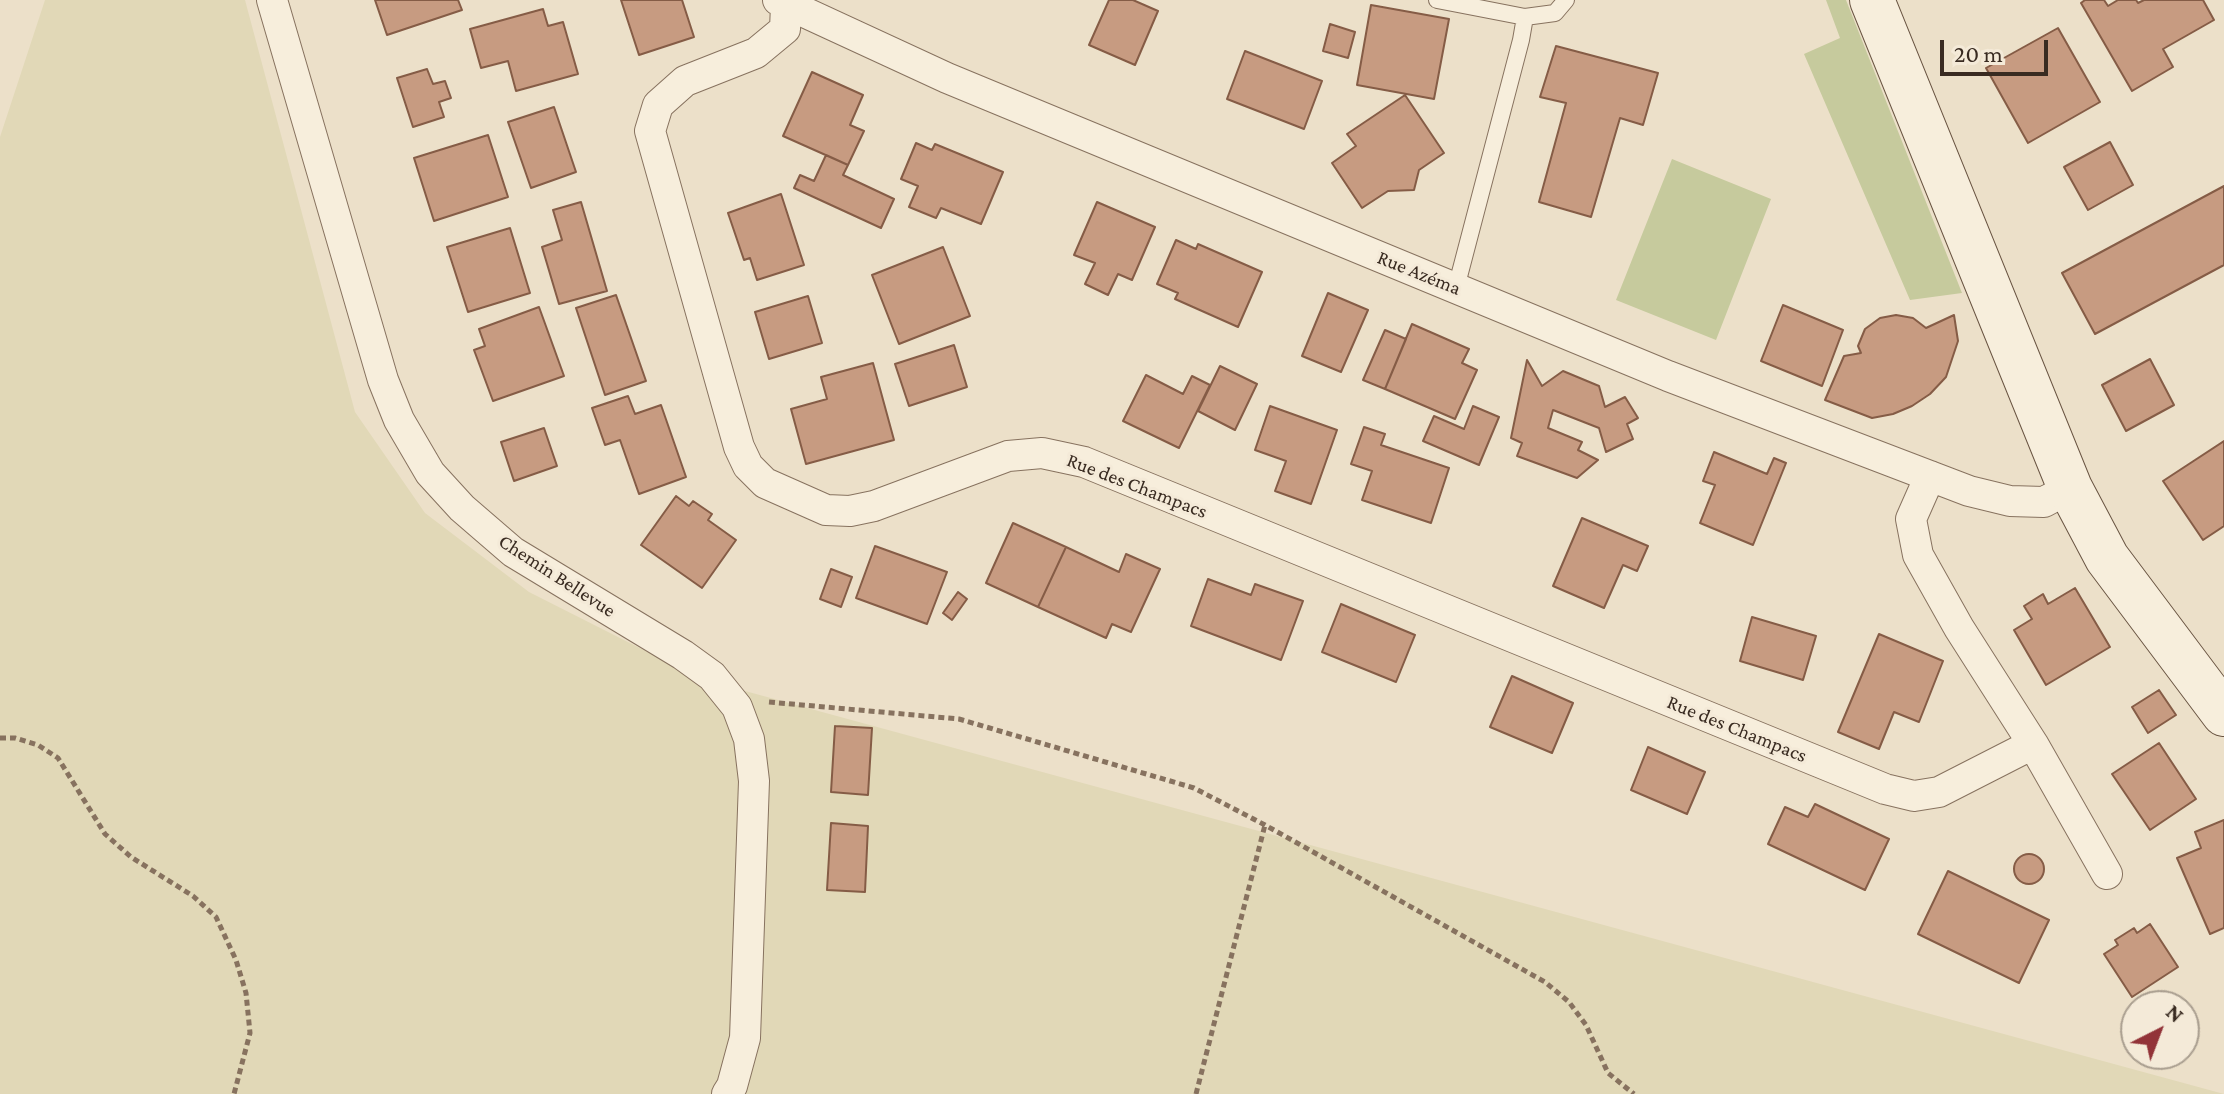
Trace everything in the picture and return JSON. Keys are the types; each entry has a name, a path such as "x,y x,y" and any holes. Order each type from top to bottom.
{"main road":[{"path":"1872,0 2070,488 2107,558 2224,714"}],"street":[{"name":"Chemin Bellevue","path":"272,0 383,380 399,420 430,473 462,508 513,552 683,655 712,676 737,707 749,739 754,781 745,1038 727,1094"},
{"name":"Rue Azéma","path":"784,2 947,78 1693,386 1969,491 2010,501 2044,502 2070,488"},
{"name":"Rue des Champacs","path":"784,2 785,29 756,53 685,81 658,105 650,131 739,447 748,466 765,483 826,510 850,511 874,506 1008,456 1042,453 1084,462 1885,789 1914,796 1939,792 2033,744"},
{"path":"1930,476 1911,519 1918,555 1959,628 2033,744 2107,874"}],"lane":[{"path":"1437,0 1525,17 1555,13 1566,0"},
{"path":"1456,288 1525,17"}],"path":[{"path":"737,707 775,701 959,719 1194,788 1545,982 1569,1002 1586,1025 1608,1073 1634,1094"},
{"path":"0,738 15,738 38,745 58,758 105,834 131,857 193,896 216,917 236,960 246,993 250,1033 234,1094"},
{"path":"1196,1094 1265,825"}],"shaded area":[{"path":"45,0 245,0 355,412 425,513 529,592 701,679 2120,1066 2120,1070 2136,1070 2224,1094 0,1094 0,137"}],"green space":[{"path":"1826,0 1846,0 1962,293 1910,300 1804,54 1840,38"},
{"path":"1672,159 1771,199 1716,340 1616,300"}],"building":[{"path":"375,0 458,0 462,10 387,35"},
{"path":"621,0 682,0 694,37 639,55"},
{"path":"1109,0 1133,0 1158,11 1135,65 1089,45"},
{"path":"2085,0 2104,0 2108,6 2118,0 2136,0 2138,3 2144,0 2203,0 2214,20 2163,49 2173,67 2132,91 2081,3"},
{"path":"1371,5 1449,19 1434,99 1357,85"},
{"path":"543,9 548,26 563,22 578,74 516,91 508,61 481,68 470,29"},
{"path":"1330,24 1355,32 1348,58 1323,51"},
{"path":"2058,28 2100,102 2028,143 1986,68"},
{"path":"1556,46 1658,73 1643,125 1620,118 1591,217 1539,202 1566,103 1540,97"},
{"path":"1245,51 1322,81 1304,129 1227,99"},
{"path":"427,69 433,84 445,81 451,98 439,102 444,117 413,127 397,78"},
{"path":"812,72 863,95 850,125 864,131 848,165 783,136"},
{"path":"1405,95 1444,153 1419,170 1414,190 1388,191 1362,208 1332,163 1356,146 1347,134"},
{"path":"554,107 576,172 531,188 508,122"},
{"path":"488,135 508,197 434,221 414,158"},
{"path":"2110,142 2133,185 2088,210 2064,167"},
{"path":"916,143 932,150 935,144 1003,172 981,224 941,208 936,218 909,207 918,186 901,179"},
{"path":"826,155 848,165 843,175 894,199 881,228 794,188 800,175 814,181"},
{"path":"2224,186 2224,265 2095,334 2062,273"},
{"path":"781,194 804,265 757,280 750,258 744,260 728,213"},
{"path":"581,202 607,291 559,304 542,247 562,240 553,210"},
{"path":"1097,202 1155,227 1132,280 1118,274 1108,295 1085,284 1095,263 1074,255"},
{"path":"510,228 530,293 468,312 447,247"},
{"path":"1176,240 1196,249 1198,244 1262,272 1238,327 1175,299 1178,293 1157,284"},
{"path":"943,247 970,316 899,344 872,275"},
{"path":"1328,293 1368,310 1341,372 1302,356"},
{"path":"616,295 646,381 605,395 576,308"},
{"path":"808,296 822,343 769,359 755,312"},
{"path":"1783,305 1843,330 1822,386 1761,361"},
{"path":"539,307 564,376 493,401 474,350 485,346 479,329"},
{"path":"1896,315 1913,318 1926,328 1954,315 1958,341 1946,377 1930,394 1912,406 1872,418 1825,400 1844,356 1861,353 1858,346 1865,329 1880,318"},
{"path":"1412,324 1469,349 1462,363 1477,370 1455,419 1385,389"},
{"path":"1385,330 1406,339 1385,389 1363,380"},
{"path":"954,345 967,387 909,406 895,364"},
{"path":"2150,359 2174,405 2126,431 2102,385"},
{"path":"1527,360 1542,386 1563,371 1599,386 1605,407 1625,397 1638,418 1627,424 1633,439 1606,452 1599,428 1553,410 1548,428 1582,442 1578,450 1598,460 1577,478 1517,456 1522,443 1511,438"},
{"path":"873,363 894,440 806,464 791,409 827,399 821,377"},
{"path":"1220,366 1257,384 1235,430 1198,411"},
{"path":"1146,375 1183,394 1192,376 1210,385 1179,448 1123,421"},
{"path":"628,396 635,414 661,405 686,477 639,494 620,440 605,445 592,408"},
{"path":"1270,406 1337,430 1311,504 1275,491 1286,461 1255,450"},
{"path":"1473,406 1499,417 1479,465 1423,441 1434,416 1464,429"},
{"path":"1364,427 1385,434 1381,445 1449,468 1431,523 1362,500 1372,471 1351,464"},
{"path":"544,428 557,466 514,481 501,442"},
{"path":"2224,441 2224,526 2203,540 2163,481"},
{"path":"1714,452 1767,474 1774,458 1786,463 1753,545 1700,523 1715,485 1703,481"},
{"path":"676,496 689,506 693,501 712,514 708,520 736,540 702,588 641,545"},
{"path":"1582,518 1648,546 1637,571 1623,565 1604,608 1553,586"},
{"path":"1013,523 1066,547 1038,607 986,583"},
{"path":"875,546 947,572 927,624 856,598"},
{"path":"1066,547 1119,572 1126,554 1160,569 1131,632 1112,624 1106,638 1038,607"},
{"path":"831,569 852,577 841,607 820,599"},
{"path":"1208,579 1251,595 1255,584 1303,601 1281,660 1191,626"},
{"path":"2075,588 2110,647 2046,685 2014,630 2032,619 2024,606 2043,594 2048,604"},
{"path":"958,592 967,599 952,620 943,613"},
{"path":"1341,604 1415,635 1396,682 1322,652"},
{"path":"1752,617 1816,636 1803,680 1740,661"},
{"path":"1879,634 1943,661 1919,722 1894,712 1879,749 1838,732"},
{"path":"1512,676 1573,703 1552,753 1490,727"},
{"path":"2159,690 2176,715 2148,733 2132,707"},
{"path":"835,726 872,728 868,795 831,792"},
{"path":"2159,743 2196,799 2150,830 2112,774"},
{"path":"1648,747 1705,772 1687,814 1631,790"},
{"path":"1815,804 1889,839 1865,890 1768,844 1785,807 1808,817"},
{"path":"2224,820 2224,928 2210,934 2177,858 2201,848 2195,832"},
{"path":"831,823 868,826 865,892 827,890"},
{"path":"2029,854 2040,858 2044,869 2040,880 2029,884 2018,880 2014,869 2018,858"},
{"path":"1948,871 2049,920 2019,983 1918,934"},
{"path":"2150,924 2178,967 2143,990 2127,990 2104,954 2118,945 2115,940 2134,928 2137,933"}]}
